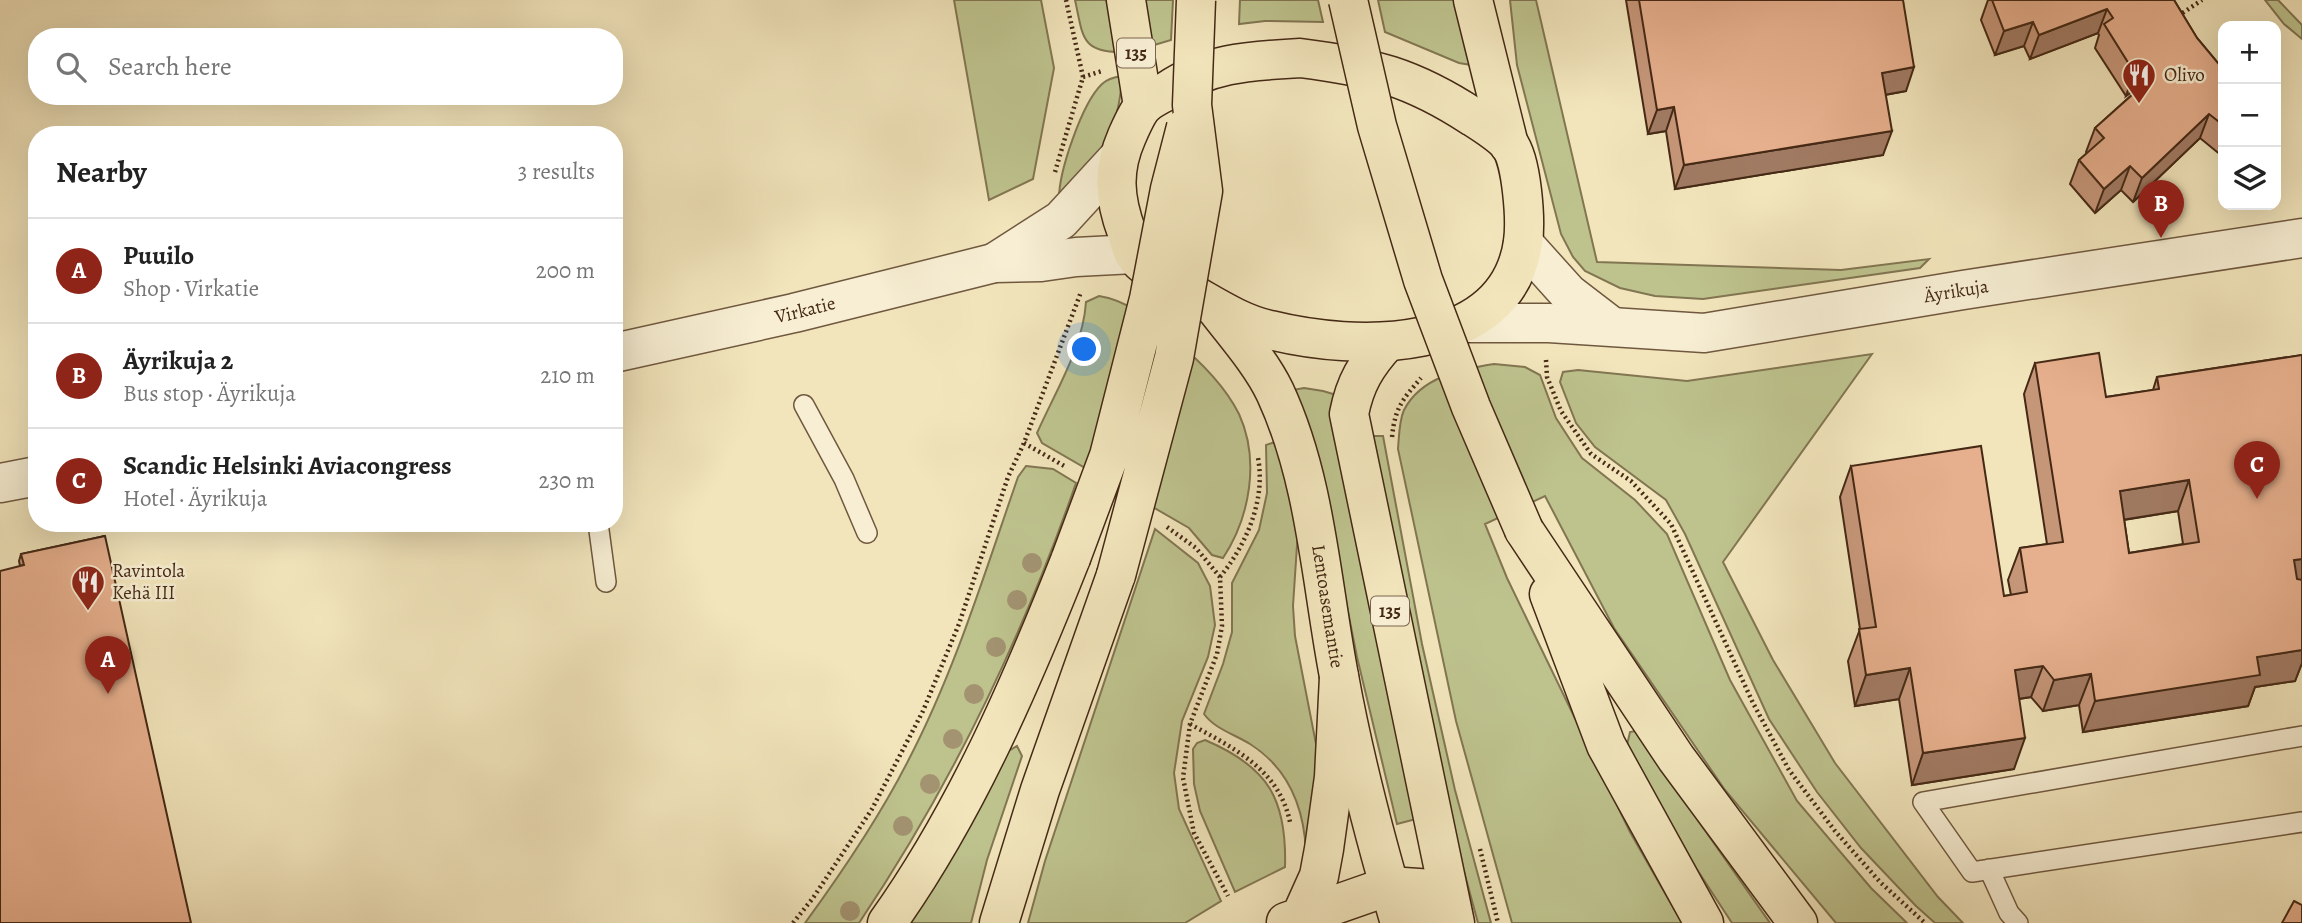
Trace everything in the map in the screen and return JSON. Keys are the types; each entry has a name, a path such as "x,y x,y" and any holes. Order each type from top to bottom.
{"main road":[{"name":"135","path":"1126,0 1143,106"},
{"path":"999,923 1040,790 1116,575 1174,358 1203,191 1192,105 1196,0"},
{"path":"1348,0 1377,126 1423,280 1471,407 1524,530 1606,745 1704,923"},
{"path":"1473,0 1524,191 1523,243 1511,282 1490,307 1466,323 1441,332 1387,342 1329,339 1268,330 1216,308 1149,269 1134,254 1121,217 1116,188 1117,159 1143,106 1182,80 1203,70 1231,63 1300,58 1375,69 1418,85 1471,116 1510,145"},
{"path":"887,923 956,814 1030,661 1071,558 1108,456 1149,299 1170,189 1192,105"},
{"name":"Lentoasemantie","path":"1216,308 1274,390 1295,443 1310,507 1339,677 1399,923"},
{"name":"135","path":"1387,342 1369,362 1354,391 1349,414 1451,907"},
{"path":"1524,530 1676,758 1798,923"},
{"path":"1293,919 1319,876 1334,777 1339,677"},
{"path":"1293,919 1389,886 1451,907"},
{"path":"1409,923 1451,907"}],"street":[{"name":"Virkatie","path":"994,263 1061,220 1117,159"},
{"name":"Äyrikuja","path":"1466,323 1549,323 1704,332 2302,238"},
{"path":"1523,243 1568,293 1611,326"},
{"name":"Virkatie","path":"623,351 794,313 994,263 1134,254"},
{"path":"0,483 28,477"}],"lane":[{"path":"804,405 844,479 867,533"},
{"path":"599,532 606,582"},
{"path":"2302,736 1923,802 1972,872 2302,822"},
{"path":"1989,869 2010,913 2018,923"}],"path":[{"path":"1061,220 1046,201 1083,77 1066,0"},
{"path":"2175,18 2202,0"},
{"path":"793,923 872,810 923,711 954,635 1008,477 1078,306 1084,283 1076,257"},
{"path":"1546,359 1547,377 1561,411 1591,454 1631,481 1671,524 1753,703 1789,769 1835,831 1880,882 1925,923"},
{"path":"1391,449 1394,416 1401,401 1422,377"},
{"path":"1024,443 1069,469"},
{"path":"1220,577 1234,560 1257,503 1257,454"},
{"path":"1159,522 1196,548 1220,577 1222,626 1217,654 1190,724 1183,778 1195,833 1228,896"},
{"path":"1190,724 1232,747 1272,779 1289,818 1290,829"},
{"path":"1480,848 1498,923"}],"green space":[{"path":"954,0 1041,0 1054,68 1033,179 989,200"},
{"path":"1075,0 1106,0 1123,52 1098,49 1086,40"},
{"path":"1139,0 1173,0 1171,40 1151,46"},
{"path":"1240,0 1318,0 1323,22 1265,21 1239,24"},
{"path":"1378,0 1460,0 1477,66 1459,63 1385,32"},
{"path":"1510,0 1536,0 1597,262 1841,270 1929,259 1920,268 1703,299 1655,296 1620,288 1585,271 1573,257 1561,234 1517,65"},
{"path":"2265,0 2278,0 2302,25 2302,39 2284,24"},
{"path":"1122,76 1116,115 1104,145 1085,172 1059,201 1067,157 1087,106 1104,82"},
{"path":"1099,296 1119,302 1156,324 1201,363 1218,382 1239,414 1249,450 1249,488 1240,525 1223,558 1212,555 1189,528 1042,443 1037,433 1074,353 1086,302"},
{"path":"1872,354 1723,562 1773,660 1835,763 1938,897 1963,923 1935,923 1916,906 1861,848 1817,792 1769,719 1685,534 1666,500 1595,447 1576,423 1560,382 1563,372 1578,370 1687,381"},
{"path":"1494,364 1525,367 1540,375 1556,418 1582,458 1635,500 1667,534 1730,680 1797,801 1871,888 1907,923 1836,923 1725,790 1614,628 1545,496 1485,524 1507,578 1630,832 1682,923 1512,923 1456,721 1398,449 1402,414 1411,399 1421,390 1443,376"},
{"path":"1304,388 1340,396 1416,819 1397,824 1357,657 1330,521 1287,391"},
{"path":"1367,436 1383,436 1422,644 1455,790 1491,923 1478,923 1432,753"},
{"path":"1281,440 1299,515 1293,606 1295,636 1317,749 1319,794 1306,852 1302,820 1292,790 1284,777 1263,754 1219,727 1204,714 1232,632 1232,583 1259,530 1267,493 1266,445"},
{"path":"1026,466 1053,469 1076,483 1032,598 982,710 924,818 859,923 805,923 873,824 925,727 968,621 1018,477"},
{"path":"1155,529 1198,563 1210,586 1215,625 1208,657 1182,721 1174,773 1179,809 1221,901 1185,923 1028,923 1045,861"},
{"path":"1635,731 1770,923 1732,923 1696,868 1627,745 1630,732"},
{"path":"1205,740 1227,750 1259,774 1270,789 1282,823 1285,867 1235,892 1200,811 1194,784 1193,749 1197,743"},
{"path":"1017,746 1022,756 987,860 971,923 906,923 1007,752"}],"building":[{"path":"1639,0 1903,0 1914,67 1882,73 1892,131 1684,165 1674,107 1657,110"},
{"path":"1992,0 2174,0 2197,38 2218,63 2218,121 2209,114 2142,178 2130,166 2104,189 2079,160 2104,138 2095,128 2151,78 2143,66 2134,72 2104,24 2113,18 2107,9 2039,35 2033,22 2004,31"},
{"path":"2099,353 2106,397 2159,389 2157,377 2302,355 2302,559 2294,560 2297,579 2302,580 2302,650 2257,657 2260,675 2095,701 2091,674 2054,680 2043,666 2015,670 2025,738 1923,753 1910,668 1866,675 1859,629 1876,627 1851,466 1981,446 2004,596 2027,592 2020,548 2063,542 2035,363","holes":["2189,480 2199,542 2129,553 2120,491"]},
{"path":"105,536 191,923 0,923 0,571 24,565 21,554"},
{"path":"2294,901 2302,905 2302,923 2282,923"}],"place":[{"name":"Olivo","path":"2139,105"},
{"name":"Äyrikuja 2","path":"2161,238"},
{"name":"Scandic Helsinki Aviacongress","path":"2257,499"},
{"name":"Ravintola Kehä III","path":"88,612"},
{"name":"Puuilo","path":"108,694"}]}
